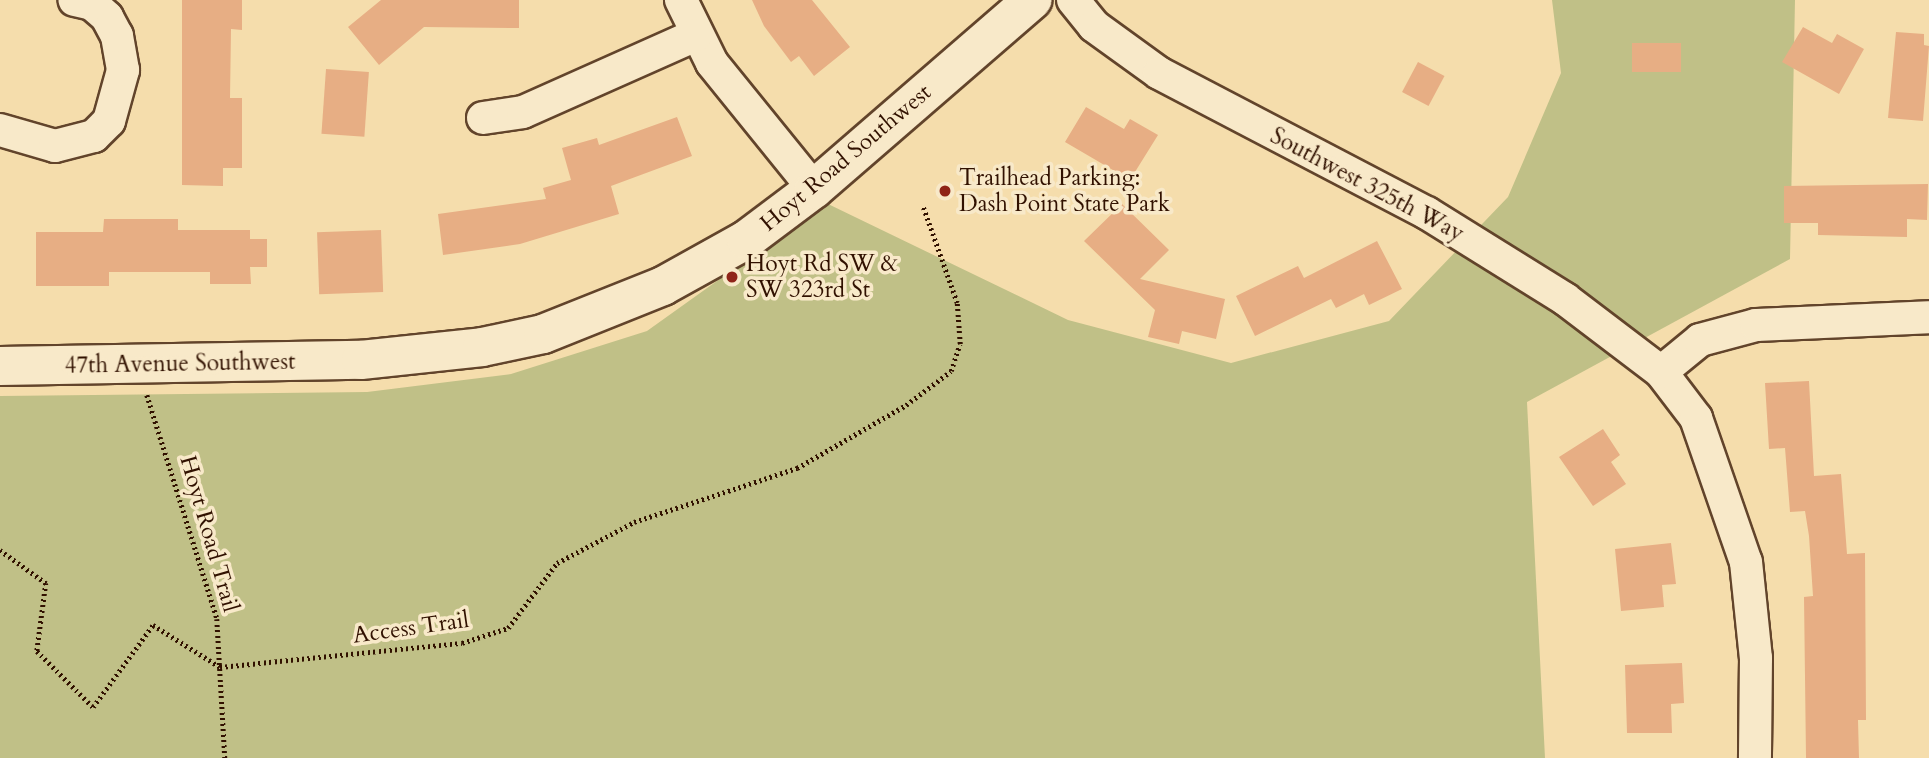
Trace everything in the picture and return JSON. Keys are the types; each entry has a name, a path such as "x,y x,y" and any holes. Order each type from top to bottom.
{"main road":[{"name":"Hoyt Road Southwest","path":"361,360 482,347 598,314 746,240 814,188 1032,0"},
{"name":"47th Avenue Southwest","path":"0,366 136,366 361,360"}],"street":[{"path":"0,130 54,146 94,136 109,121 123,70 117,36 107,17 92,4 74,0"},
{"path":"681,0 695,36 750,114 814,188"},
{"name":"Southwest 325th Way","path":"1073,0 1094,26 1159,73 1427,213 1565,299 1661,372 1696,418 1746,562 1756,658 1755,758"},
{"path":"483,118 523,112 695,36"},
{"path":"1661,372 1700,340 1756,325 1929,317"}],"path":[{"name":"Access Trail","path":"220,667 462,643 508,628 556,564 634,522 797,468 906,405 951,371 960,344 957,303 923,207"},
{"name":"Hoyt Road Trail","path":"136,366 216,619 225,758"},
{"path":"0,550 46,583 37,650 93,707 153,625 220,667"}],"green space":[{"path":"1552,0 1795,0 1790,259 1527,402 1545,758 0,758 0,396 367,392 511,374 647,331 826,203 1068,320 1231,363 1389,321 1508,197 1561,73"}],"building":[{"path":"182,0 242,0 242,30 231,29 230,98 242,98 242,168 223,168 223,186 182,185"},
{"path":"381,0 519,0 519,28 424,27 379,65 348,27"},
{"path":"752,0 812,0 850,47 814,76 799,56 791,62 764,26"},
{"path":"1803,27 1832,43 1837,34 1864,49 1839,94 1782,62"},
{"path":"1896,32 1924,34 1924,45 1929,46 1923,121 1888,118"},
{"path":"1632,43 1681,43 1681,72 1632,72"},
{"path":"1418,62 1444,76 1429,106 1402,92"},
{"path":"326,69 369,72 364,137 321,134"},
{"path":"1086,107 1124,129 1130,119 1158,135 1130,180 1065,142"},
{"path":"677,117 692,156 611,186 619,214 520,244 443,255 438,214 546,199 543,188 571,180 562,148 597,138 599,145"},
{"path":"1928,184 1927,220 1907,219 1907,237 1818,235 1818,223 1784,223 1784,186"},
{"path":"1122,204 1169,250 1140,279 1225,299 1216,339 1182,331 1179,344 1148,337 1155,310 1084,241"},
{"path":"104,219 178,219 178,230 250,230 250,239 267,239 267,267 250,267 251,284 210,284 210,272 109,272 109,286 36,286 36,232 103,232"},
{"path":"381,230 383,292 319,294 317,232"},
{"path":"1377,241 1402,289 1369,305 1364,294 1336,308 1331,299 1255,336 1236,296 1298,266 1304,278"},
{"path":"1809,381 1814,476 1841,474 1847,554 1865,553 1866,720 1858,720 1859,758 1806,758 1804,597 1813,596 1809,536 1805,511 1790,512 1785,448 1769,449 1765,383"},
{"path":"1603,429 1620,455 1611,462 1626,484 1593,506 1559,457"},
{"path":"1671,543 1676,584 1662,585 1664,607 1621,611 1615,549"},
{"path":"1682,663 1684,703 1671,704 1672,733 1627,733 1625,665"}],"place":[{"name":"Trailhead Parking: Dash Point State Park","path":"945,191"},
{"name":"Hoyt Rd SW & SW 323rd St","path":"732,277"}]}
